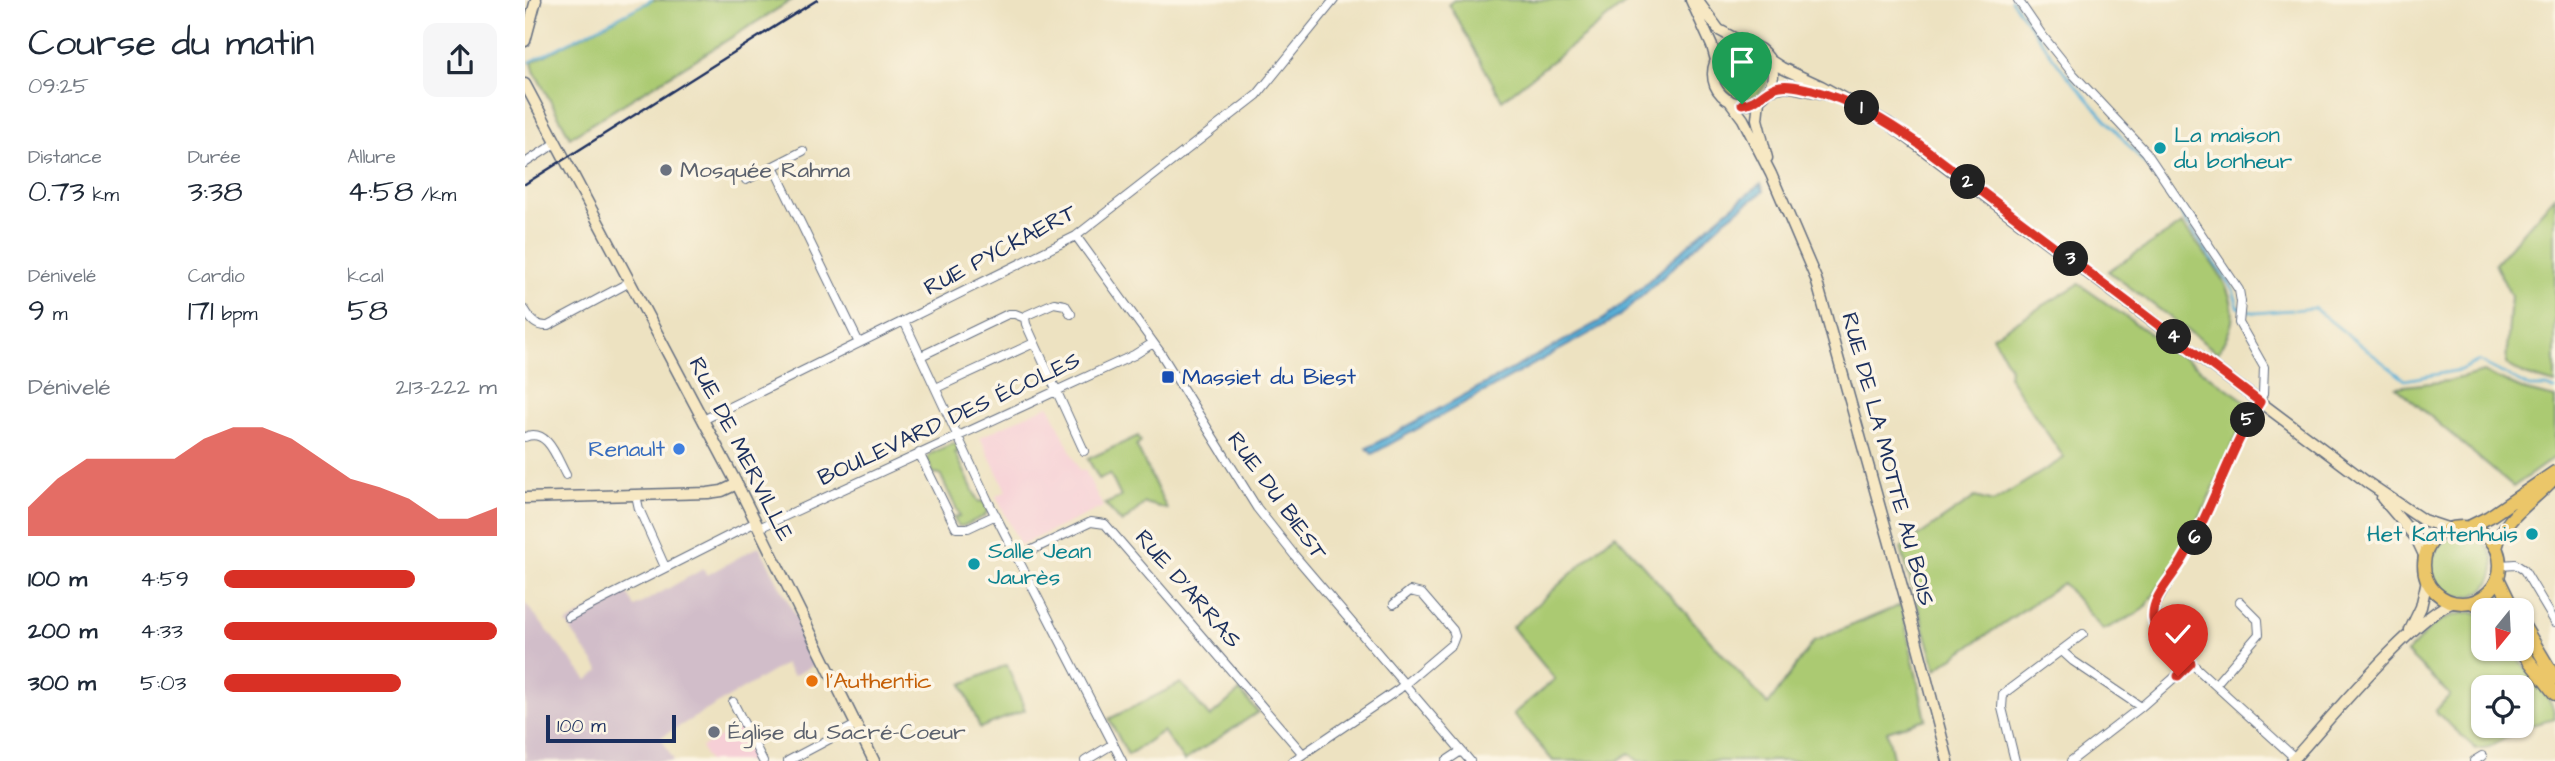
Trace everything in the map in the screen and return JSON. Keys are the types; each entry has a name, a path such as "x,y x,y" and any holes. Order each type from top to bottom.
{"main road":[{"path":"2471,602 2455,603 2438,594 2427,580 2424,570 2425,556 2434,539 2450,529 2469,527 2555,474"},
{"path":"2510,598 2500,571 2497,548 2501,532 2555,474"},
{"path":"2469,527 2484,533 2497,548"},
{"path":"2480,598 2487,594 2500,571"},
{"path":"2534,643 2555,678"},
{"path":"2530,662 2555,694"}],"street":[{"path":"525,41 536,0"},
{"name":"RUE PYCKAERT","path":"703,420 1076,236 1253,99 1334,0"},
{"path":"1691,0 1714,51 1714,81 1718,91 1729,100 1745,104 1759,100 1768,90 1773,76 1768,59"},
{"path":"1697,0 1719,30 1758,48 1782,68 1879,117 1919,144 2368,483 2423,520 2450,529"},
{"path":"2018,0 2069,68 2150,158 2232,277 2239,290 2242,331 2264,366 2265,385 2260,402 2238,439 2196,536 2154,609 2154,623 2159,631 2297,758 2405,638 2437,611 2455,603"},
{"path":"1716,60 1729,48 1747,45"},
{"name":"RUE DE MERVILLE","path":"525,84 737,484 874,761"},
{"path":"1768,90 1792,86 1845,99"},
{"name":"RUE DE LA MOTTE AU BOIS","path":"1729,100 1740,114 1771,174 1802,242 1823,300 1948,761"},
{"name":"RUE DE LA MOTTE AU BOIS","path":"1759,100 1757,119 1771,174"},
{"path":"525,163 556,143"},
{"path":"746,180 803,151"},
{"path":"773,166 859,343"},
{"name":"RUE DU BIEST","path":"1076,236 1153,343 1257,508 1469,761"},
{"path":"525,310 540,326 548,326 630,282"},
{"path":"921,356 1008,314 1025,318 1057,303 1065,305 1071,314"},
{"path":"1025,318 1084,451"},
{"path":"904,321 996,515 1122,761"},
{"path":"936,388 1034,343"},
{"name":"BOULEVARD DES ÉCOLES","path":"568,617 665,567 919,453 1153,343"},
{"path":"525,437 534,434 545,438 566,475"},
{"path":"919,453 956,528 965,529 996,515"},
{"path":"2368,483 2419,542 2425,556"},
{"path":"525,498 713,492 737,484"},
{"path":"636,495 638,506 665,567"},
{"name":"RUE D'ARRAS","path":"1017,557 1091,522 1105,524 1303,754"},
{"path":"2500,571 2515,564 2524,570 2555,622"},
{"path":"2405,638 2421,607 2427,580"},
{"path":"1293,761 1405,685 1450,647 1455,633 1420,592 1410,591 1394,604"},
{"path":"2215,685 2259,634 2258,620 2240,602"},
{"path":"2015,761 2002,708 2002,697 2007,689 2083,634"},
{"path":"2062,651 2141,707"},
{"path":"2071,761 2141,707 2191,663"},
{"path":"733,702 763,761"},
{"path":"788,761 856,726"},
{"path":"1085,761 1113,744"},
{"path":"1446,761 1461,751"}],"shaded area":[{"path":"1049,405 1080,471 1085,470 1103,507 1020,545 996,496 1006,491 980,437"},
{"path":"759,546 820,662 793,676 785,664 661,737 674,761 525,761 525,603 587,680 600,671 566,623 626,590 635,607 703,569 707,575"},
{"path":"739,727 756,761 708,761 701,747"}],"green space":[{"path":"652,0 792,0 570,137 534,71 532,62"},
{"path":"1454,0 1630,0 1502,100 1449,4"},
{"path":"1743,49 1760,57 1768,74 1760,91 1743,99 1726,91 1718,74 1726,57"},
{"path":"2555,196 2555,384 2525,375 2506,364 2511,296 2495,264"},
{"path":"2182,224 2219,273 2231,301 2233,315 2230,329 2218,353 2108,271"},
{"path":"2079,284 2251,405 2185,550 2145,607 2135,615 2103,630 2063,583 1936,669 1901,548 1975,497 1993,502 2064,458 2008,376 2010,368 1993,336"},
{"path":"2484,372 2526,391 2555,398 2555,457 2513,487 2396,387 2448,381"},
{"path":"1138,436 1141,442 1136,445 1167,509 1145,503 1122,523 1105,504 1121,497 1110,474 1099,479 1088,459"},
{"path":"953,443 962,452 955,452 978,501 985,502 988,509 985,516 963,526 958,526 953,517 960,516 940,474 933,473 927,460 930,454"},
{"path":"1615,534 1768,705 1814,641 1901,605 1926,719 1887,731 1894,761 1638,761 1629,753 1618,761 1553,761 1513,714 1555,679 1512,627"},
{"path":"2457,535 2469,535 2485,544 2492,554 2492,578 2485,588 2469,597 2457,597 2446,592 2437,583 2432,572 2432,560 2437,549 2446,540"},
{"path":"2471,612 2471,662 2521,662 2531,675 2471,675 2471,738 2505,738 2489,747 2476,749 2435,711 2450,695 2407,653 2435,625 2449,617"},
{"path":"1007,665 1025,710 980,728 962,684"},
{"path":"2534,678 2550,701 2555,719 2534,724"},
{"path":"1181,683 1210,717 1240,691 1258,712 1184,761 1163,731 1128,755 1109,719"}],"water":[{"path":"1761,184 1764,191 1726,219 1619,317 1372,454 1367,448 1604,319 1720,216"}],"waterway":[{"path":"530,62 652,0"},
{"path":"2011,0 2065,73 2151,171 2233,289 2238,307 2256,313 2314,308 2405,380 2460,370 2479,361 2529,387 2555,390"}],"railway":[{"path":"525,184 817,0"}],"place":[{"name":"La maison du bonheur","path":"2160,148"},
{"name":"Mosquée Rahma","path":"666,170"},
{"name":"Massiet du Biest","path":"1168,377"},
{"name":"Renault","path":"679,449"},
{"name":"Het Kattenhuis","path":"2532,534"},
{"name":"Salle Jean Jaurès","path":"974,564"},
{"name":"l’Authentic","path":"812,681"},
{"name":"Église du Sacré-Coeur","path":"714,732"}],"route":[{"path":"1742,104 1756,101 1772,88 1786,86 1845,99 1870,112 1919,144 2260,402 2238,439 2196,536 2154,609 2154,623 2159,631 2191,663 2178,676"}]}
